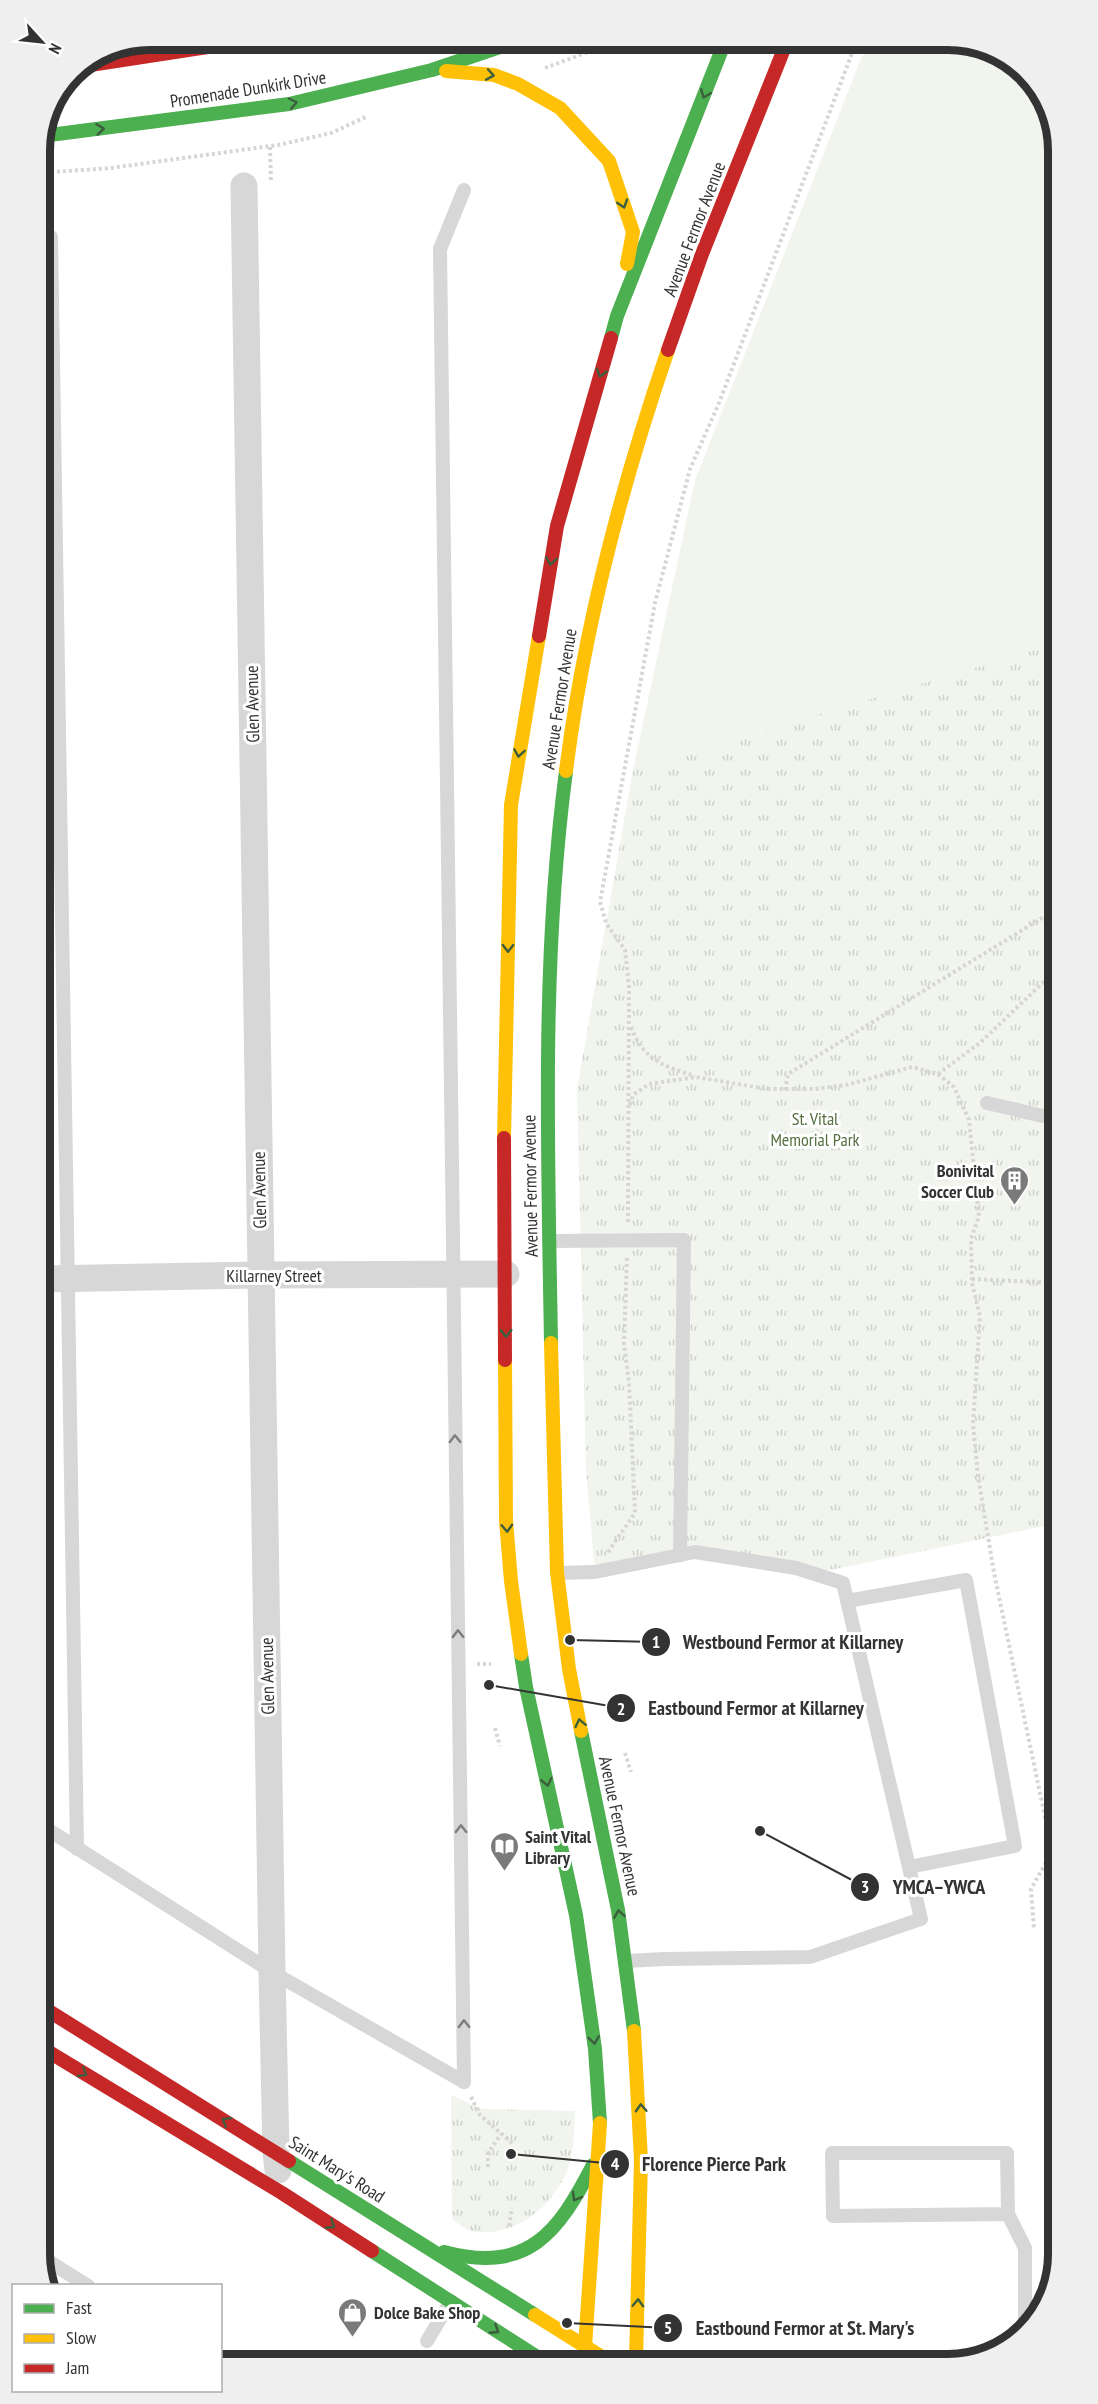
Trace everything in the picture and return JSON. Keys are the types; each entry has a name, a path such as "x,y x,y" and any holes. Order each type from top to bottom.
{"main road":[{"path":"96,65 191,50"},
{"name":"Promenade Dunkirk Drive","path":"51,135 289,104 432,70 491,50"},
{"name":"Avenue Fermor Avenue","path":"584,2354 600,2144 596,2049 576,1915 526,1687 511,1581 506,1521 506,1274 503,1164 511,805 552,584 557,526 617,316 722,50"},
{"name":"Avenue Fermor Avenue","path":"636,2354 641,2223 641,2111 636,2036 608,1851 571,1680 557,1573 549,1241 548,986 552,898 573,712 591,619 637,443 668,349 736,168 784,50"},
{"path":"432,70 494,75 518,84 560,108 609,161 633,232 617,316"},
{"path":"586,590 590,599 591,619"},
{"name":"Saint Mary's Road","path":"50,2012 597,2354"},
{"path":"50,2053 282,2193 533,2354"},
{"path":"425,2246 451,2254 488,2259 530,2247 563,2219 594,2164 600,2144"}],"street":[{"name":"Glen Avenue","path":"244,186 272,1972 276,2152 282,2193"},
{"name":"Killarney Street","path":"50,1279 506,1274"}],"lane":[{"path":"464,190 440,249 464,2082"},
{"path":"50,237 77,1849"},
{"path":"987,1103 1048,1117"},
{"path":"549,1241 684,1240 680,1555"},
{"path":"557,1573 595,1572 695,1552 806,1570 843,1583 921,1919 810,1957 626,1961"},
{"path":"847,1601 966,1580 1015,1846 909,1867"},
{"path":"50,1831 272,1972 464,2082"},
{"path":"1008,2214 833,2216 832,2153 1007,2153 1008,2214 1025,2248 1024,2319"},
{"path":"50,2262 85,2284"},
{"path":"427,2341 451,2301"}],"path":[{"path":"595,1572 635,1513 630,1383 624,1343 628,1240 629,987 625,950 606,923 600,902 656,603 690,469 719,403 853,50"},
{"path":"785,1090 788,1074 1048,914"},
{"path":"938,1074 981,1042 1048,978"},
{"path":"629,1023 636,1041 658,1064 696,1077 785,1090 846,1086 912,1067 938,1074 954,1087 969,1120 979,1216 971,1239 972,1280 980,1316 973,1424 978,1476 994,1573 1048,1831"},
{"path":"629,1110 633,1095 649,1084 696,1077"},
{"path":"972,1280 1048,1283"},
{"path":"495,1728 500,1746"},
{"path":"625,1753 631,1772"},
{"path":"1034,1929 1031,1889 1048,1859"},
{"path":"464,2082 480,2115 512,2142"},
{"path":"488,2167 488,2153 501,2134"},
{"path":"509,2229 512,2208"}],"green space":[{"path":"869,50 955,50 987,57 1009,70 1032,94 1043,117 1048,136 1048,894 800,720 633,770 695,480 862,56"},
{"name":"St. Vital Memorial Park","path":"1048,646 1048,1525 816,1573 695,1552 595,1572 586,1469 577,1089 633,770"},
{"path":"451,2095 481,2109 575,2111 572,2149 567,2171 552,2196 542,2207 518,2224 491,2232 473,2232 452,2219"}],"traffic: fast":[{"path":"51,135 289,104 432,70 491,50"},
{"path":"611,338 617,316 722,50"},
{"path":"551,1343 549,985 558,842 566,771"},
{"path":"521,1654 526,1687 576,1915 595,2049 600,2123"},
{"path":"581,1731 618,1910 634,2031"},
{"path":"289,2161 535,2315"},
{"path":"444,2252 473,2257 498,2257 519,2252 537,2242 553,2228 567,2210 593,2165"},
{"path":"372,2251 533,2354"}],"traffic: slow":[{"path":"446,71 494,75 518,84 560,108 609,161 633,232 627,264"},
{"path":"566,771 583,664 606,558 635,453 668,350"},
{"path":"504,1138 511,805 539,636"},
{"path":"551,1343 557,1572 569,1669 581,1731"},
{"path":"505,1360 506,1521 521,1654"},
{"path":"634,2031 641,2160 636,2354"},
{"path":"585,2354 600,2123"},
{"path":"535,2315 597,2354"}],"traffic: jam":[{"path":"98,64 188,50"},
{"path":"668,350 702,254 784,50"},
{"path":"539,636 557,526 611,338"},
{"path":"504,1138 505,1360"},
{"path":"50,2012 289,2161"},
{"path":"50,2053 282,2193 372,2251"}],"place":[{"name":"Bonivital Soccer Club","path":"1015,1206"},
{"name":"Westbound Fermor at Killarney","path":"570,1640"},
{"name":"Eastbound Fermor at Killarney","path":"489,1685"},
{"name":"YMCA–YWCA","path":"760,1831"},
{"name":"Saint Vital Library","path":"504,1872"},
{"name":"Florence Pierce Park","path":"511,2154"},
{"name":"Eastbound Fermor at St. Mary's","path":"567,2323"},
{"name":"Dolce Bake Shop","path":"353,2338"}]}
